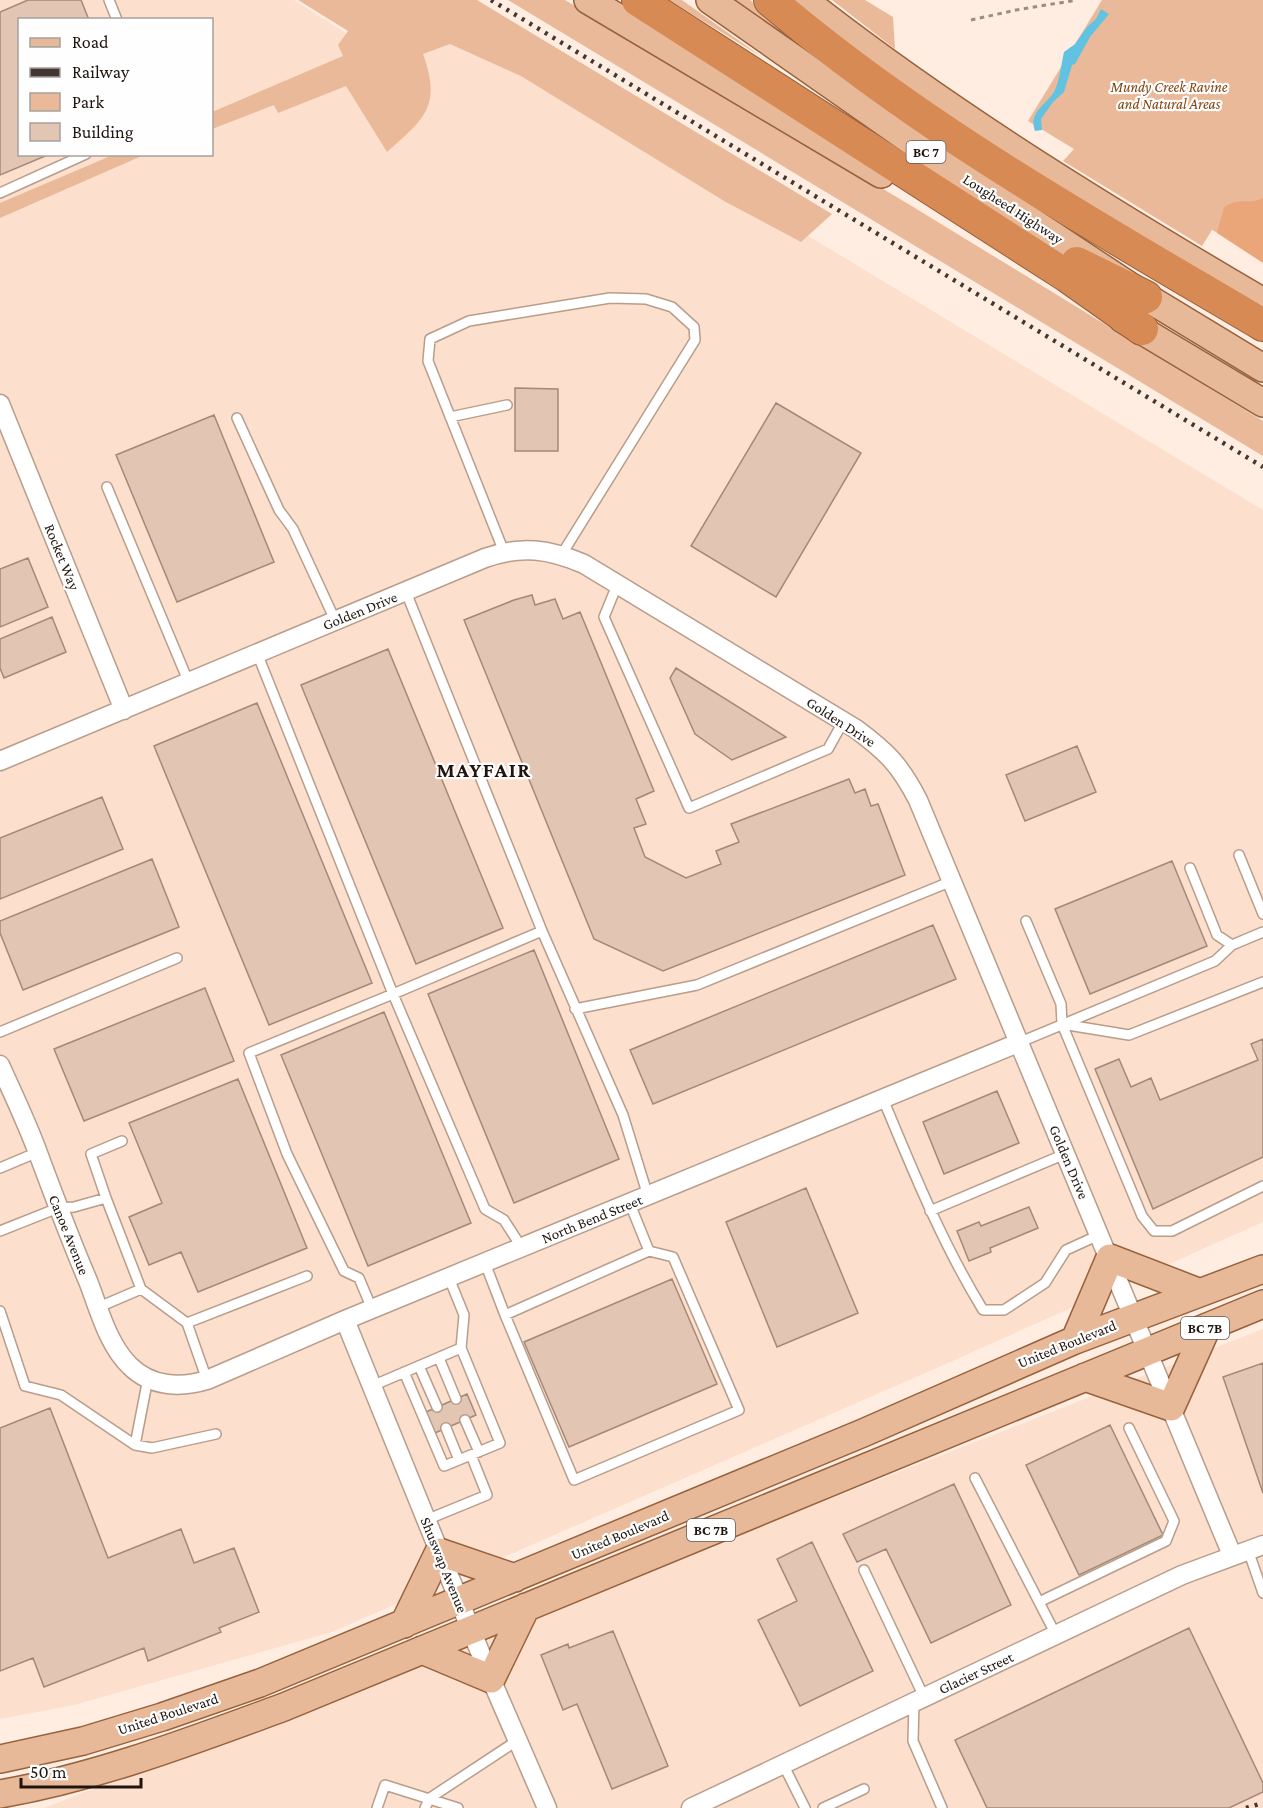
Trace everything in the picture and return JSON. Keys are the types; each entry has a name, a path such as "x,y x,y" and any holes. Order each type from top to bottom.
{"highway":[{"path":"638,0 1067,276 1142,329"},
{"path":"653,0 1040,242 1146,297"},
{"path":"770,0 813,36 958,141 1263,325"}],"main road":[{"path":"588,0 1263,403"},
{"name":"Lougheed Highway","path":"710,0 891,128 1146,297 1263,368"},
{"path":"804,0 982,129 1263,302"},
{"path":"1076,1340 1104,1246 1198,1292"},
{"name":"United Boulevard","path":"0,1759 83,1741 261,1683 863,1433 1076,1340 1263,1269"},
{"name":"United Boulevard","path":"0,1794 66,1780 140,1759 284,1707 1263,1304"},
{"path":"1085,1377 1171,1407 1207,1327"},
{"path":"404,1624 440,1552 515,1578"},
{"path":"422,1650 491,1679 526,1607"}],"street":[{"name":"Rocket Way","path":"0,404 124,711"},
{"name":"Golden Drive","path":"0,761 124,711 335,620 504,552 538,550 562,554 584,564 843,722 876,744 903,772 918,800 1171,1407 1248,1550"},
{"name":"North Bend Street","path":"156,1381 184,1385 207,1380 345,1320 1018,1042"},
{"name":"Canoe Avenue","path":"0,1065 38,1152 58,1208 99,1307 121,1354 130,1366 156,1381"},
{"name":"Shuswap Avenue","path":"345,1320 471,1631 547,1808"},
{"name":"Glacier Street","path":"691,1808 1182,1575 1248,1550"}],"lane":[{"path":"109,0 116,18"},
{"path":"0,193 82,156"},
{"path":"504,552 428,361 430,339 469,321 610,298 646,299 672,307 694,327 695,340 562,554"},
{"path":"450,417 507,405"},
{"path":"237,418 279,510 293,529 335,620"},
{"path":"107,487 189,683"},
{"path":"617,585 604,617 689,808 828,749 843,722"},
{"path":"406,592 542,931 623,1115 648,1196"},
{"path":"257,653 393,994 485,1209 504,1220 522,1248"},
{"path":"1239,855 1263,914"},
{"path":"1190,868 1217,935 1232,945"},
{"path":"575,1009 697,985 952,881"},
{"path":"1026,921 1061,1004 1062,1024 1142,1216 1154,1232 1172,1231 1263,1186"},
{"path":"372,1309 359,1278 344,1271 287,1154 249,1053 542,931"},
{"path":"1018,1042 1215,961 1232,945 1263,932"},
{"path":"0,1032 177,958"},
{"path":"1062,1024 1129,1035 1263,982"},
{"path":"883,1099 930,1211 960,1273 982,1310 1004,1310 1045,1283 1066,1250 1104,1246"},
{"path":"122,1141 90,1154 141,1289 187,1323 207,1380"},
{"path":"0,1168 38,1152"},
{"path":"930,1211 1065,1154"},
{"path":"0,1231 58,1208 74,1207 106,1198"},
{"path":"630,1204 649,1251"},
{"path":"485,1263 505,1315 574,1480 739,1410 674,1257 649,1251 505,1315"},
{"path":"187,1323 307,1276"},
{"path":"404,1372 444,1466 500,1443 461,1348 464,1315 449,1278"},
{"path":"99,1307 141,1289"},
{"path":"0,1311 25,1386 62,1395 135,1444 152,1448 216,1434"},
{"path":"372,1386 461,1348"},
{"path":"439,1358 456,1399"},
{"path":"419,1366 437,1407"},
{"path":"135,1444 156,1381"},
{"path":"426,1520 487,1495 465,1420"},
{"path":"446,1428 459,1460"},
{"path":"1039,1602 1166,1541 1174,1521 1129,1428"},
{"path":"975,1478 1056,1635"},
{"path":"1248,1550 1263,1593"},
{"path":"864,1570 919,1700 913,1741 942,1808"},
{"path":"425,1808 430,1798 518,1740"},
{"path":"783,1764 805,1808"},
{"path":"377,1808 385,1785 458,1808"},
{"path":"823,1808 864,1789"}],"path":[{"path":"971,20 1077,0"}],"shaded area":[{"path":"0,0 294,0 382,56 463,28 1263,510 1263,1222 939,1367 332,1632 74,1705 0,1719"},
{"path":"1263,198 1263,263 1217,233 1224,207 1236,202"},
{"path":"1263,1329 1263,1808 44,1808 341,1691"}],"green space":[{"path":"298,0 477,0 832,214 801,242 724,201 521,76 450,44 423,54 431,87 430,100 420,120 387,152 346,86 278,113 274,105 213,129 213,112 343,56 338,45 348,31"},
{"path":"508,0 565,0 910,205 1263,421 1263,456"},
{"path":"669,0 682,0 762,57"},
{"path":"730,0 750,0 853,85"},
{"path":"832,0 865,0 893,17 895,49"},
{"name":"Mundy Creek Ravine and Natural Areas","path":"1102,0 1263,0 1263,257 1212,230 1202,246 1063,161 1074,149 1028,121"},
{"path":"111,156 142,156 0,218 0,203"}],"water":[{"path":"1101,9 1109,14 1090,37 1075,64 1072,65 1064,92 1053,102 1041,119 1042,130 1035,131 1034,118 1055,90 1064,52 1075,44 1096,19"}],"building":[{"path":"28,0 81,0 88,18 18,18 18,156 45,156 0,175 0,12"},
{"path":"515,388 558,389 558,451 515,451"},
{"path":"776,403 861,453 776,597 691,546"},
{"path":"214,415 274,562 177,602 116,455"},
{"path":"28,558 48,607 0,627 0,569"},
{"path":"532,595 535,605 555,599 563,619 580,612 654,791 636,799 646,824 634,828 645,857 686,878 721,864 716,851 739,842 731,824 849,779 855,793 865,789 871,806 878,804 905,875 663,971 594,939 464,620"},
{"path":"52,617 66,652 4,678 0,668 0,639"},
{"path":"388,649 503,928 416,964 301,685"},
{"path":"676,668 786,737 732,760 695,734 670,678"},
{"path":"257,703 372,983 269,1025 154,746"},
{"path":"1077,746 1096,792 1025,821 1006,775"},
{"path":"102,797 123,849 0,899 0,838"},
{"path":"152,859 179,927 23,990 0,933 0,921"},
{"path":"1172,861 1207,946 1090,994 1055,909"},
{"path":"933,925 956,979 653,1104 630,1050"},
{"path":"534,950 619,1159 514,1203 428,994"},
{"path":"205,988 234,1061 84,1121 54,1049"},
{"path":"384,1012 471,1223 368,1266 281,1055"},
{"path":"1263,1039 1263,1157 1153,1209 1095,1069 1119,1059 1131,1087 1151,1078 1160,1100 1258,1060 1251,1044"},
{"path":"238,1079 307,1248 198,1292 181,1252 149,1265 129,1217 162,1203 129,1123"},
{"path":"997,1091 1019,1143 944,1174 923,1122"},
{"path":"806,1188 858,1313 777,1347 726,1222"},
{"path":"1029,1207 1038,1228 990,1248 991,1252 969,1261 957,1231 979,1222 981,1226"},
{"path":"672,1279 717,1384 569,1447 524,1342"},
{"path":"1263,1363 1263,1493 1223,1377"},
{"path":"467,1394 476,1415 435,1433 426,1412"},
{"path":"50,1408 108,1558 181,1529 194,1563 234,1548 259,1612 219,1628 221,1632 148,1661 144,1648 44,1687 33,1658 0,1671 0,1428"},
{"path":"1110,1425 1163,1535 1079,1575 1026,1465"},
{"path":"954,1484 1011,1605 931,1643 886,1549 857,1562 843,1534"},
{"path":"812,1542 873,1671 800,1706 758,1620 797,1601 777,1559"},
{"path":"1189,1628 1263,1783 1263,1792 1229,1808 987,1808 955,1740"},
{"path":"613,1631 668,1766 612,1789 577,1704 563,1710 541,1655 568,1644 569,1648"}],"railway":[{"path":"491,0 1263,467"},
{"path":"1246,1808 1263,1803"}],"district":[{"name":"MAYFAIR","path":"484,770"}]}
